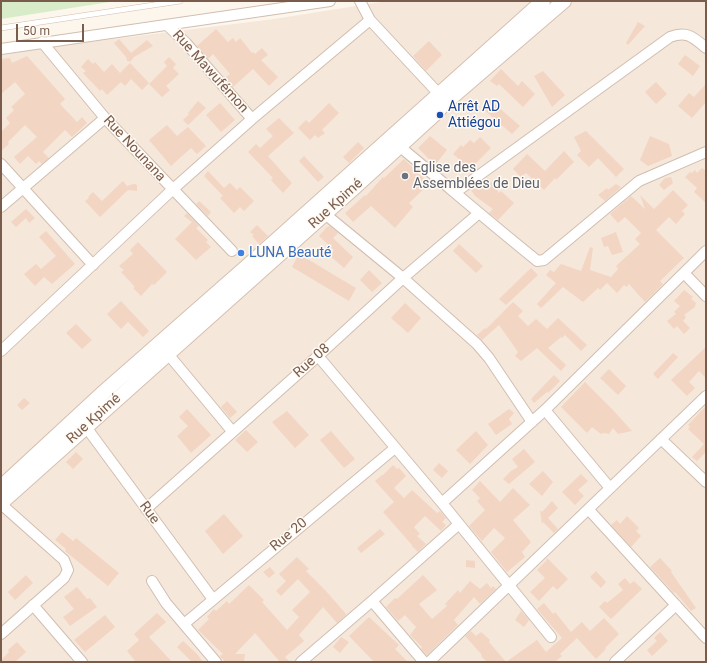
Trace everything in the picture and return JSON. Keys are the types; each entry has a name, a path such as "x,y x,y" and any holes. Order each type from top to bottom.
{"main road":[{"name":"Rue Kpimé","path":"1,487 105,391 253,261 543,1"},
{"name":"Rue Kpimé","path":"1,504 325,214 444,104 564,1"}],"street":[{"path":"1,49 330,1"},
{"path":"360,1 370,20 439,94"},
{"path":"1,351 172,190 252,119 370,20"},
{"name":"Rue Mawufémon","path":"167,25 186,43 252,119"},
{"path":"456,192 670,37 678,33 686,34 694,38 706,48"},
{"name":"Rue Nounana","path":"42,42 105,118 172,190 232,251"},
{"path":"1,207 105,118"},
{"path":"398,146 456,192 478,214 537,261 544,260 639,181 706,152"},
{"path":"1,164 93,265"},
{"path":"325,214 403,278 482,350 532,422"},
{"name":"Rue 08","path":"146,509 403,278 478,214"},
{"path":"442,503 545,410 706,251"},
{"path":"684,273 706,296"},
{"path":"168,354 232,431"},
{"path":"318,356 442,503 551,637"},
{"path":"429,662 706,396"},
{"path":"545,410 610,488"},
{"name":"Rue","path":"86,427 212,598"},
{"path":"661,439 706,482"},
{"name":"Rue 20","path":"184,624 212,598 395,448"},
{"path":"1,504 64,560 68,570 64,578 1,634"},
{"path":"589,510 706,638"},
{"path":"301,662 459,524"},
{"path":"152,581 166,603 216,662"},
{"path":"372,601 424,662"},
{"path":"33,605 82,662"},
{"path":"615,662 676,605"}],"lane":[{"path":"1,28 180,1"}],"shaded area":[{"path":"387,1 706,1 706,662 1,662 1,55 64,45 274,19"}],"green space":[{"path":"1,1 116,1 1,19"}],"building":[{"path":"638,22 645,26 628,45 626,43"},
{"path":"216,29 228,42 233,38 236,42 240,38 252,53 253,52 255,54 262,48 268,55 261,60 278,77 269,86 253,69 233,87 225,78 230,74 213,54 208,59 197,46"},
{"path":"119,39 131,53 147,40 153,46 134,57 130,62 127,61 126,57 114,43"},
{"path":"429,41 442,55 426,71 413,56"},
{"path":"685,55 700,66 693,76 678,64"},
{"path":"27,56 65,99 60,104 77,122 82,117 87,123 72,137 65,130 43,152 49,158 42,164 39,161 36,164 28,156 20,164 14,157 37,137 25,125 1,151 1,132 10,123 6,118 14,110 11,107 25,94 15,82 1,94 1,59 10,58 12,63"},
{"path":"169,57 176,64 173,68 179,74 166,86 170,90 162,97 149,84 167,66 164,62"},
{"path":"88,59 93,64 95,62 104,72 112,64 120,73 130,63 149,83 142,90 131,79 125,86 121,82 107,95 102,89 100,91 83,73 86,71 81,67"},
{"path":"501,69 518,86 522,81 535,94 523,107 499,84 497,86 490,81"},
{"path":"543,71 565,95 552,107 534,76"},
{"path":"656,82 667,94 656,104 645,92"},
{"path":"706,84 706,102 692,118 678,106 689,93 694,97"},
{"path":"490,100 520,126 512,134 482,108"},
{"path":"198,101 206,108 188,125 183,120"},
{"path":"220,103 235,120 221,132 206,115"},
{"path":"329,103 339,113 322,130 325,133 318,138 315,135 310,140 298,128 306,120 309,123"},
{"path":"279,118 294,133 268,156 292,183 283,193 271,180 273,178 248,152 256,144 260,148 273,136 266,129"},
{"path":"167,125 177,136 188,127 206,146 197,154 191,148 171,166 149,140"},
{"path":"586,131 624,169 616,177 598,158 589,167 577,155 581,151 574,137"},
{"path":"430,136 447,150 435,165 418,148"},
{"path":"650,136 669,144 672,156 648,166 640,160"},
{"path":"480,137 491,148 470,169 453,154 461,145 463,147 470,140 474,143"},
{"path":"358,142 364,148 349,163 343,157"},
{"path":"564,151 574,162 556,180 555,178 544,190 526,173 521,177 513,169 527,154 545,171"},
{"path":"304,156 324,177 318,182 299,161"},
{"path":"404,159 429,184 409,203 413,207 395,228 371,206 353,222 345,213 365,195 366,196 383,177 384,178"},
{"path":"702,168 706,171 706,203 694,192 697,188 685,177 690,172 692,173 695,170 697,173"},
{"path":"208,171 224,188 230,183 237,190 240,187 254,201 244,211 240,207 234,213 220,198 223,196 204,176"},
{"path":"671,177 673,183 664,190 659,185 665,178"},
{"path":"488,178 499,193 501,191 514,203 498,220 489,213 493,209 475,196 471,190"},
{"path":"123,181 127,186 133,184 137,185 137,191 128,190 100,217 85,201 93,192 102,201"},
{"path":"616,184 621,187 605,201 598,195 607,188 608,190"},
{"path":"673,190 688,205 682,211 685,214 676,224 669,217 656,230 684,258 660,281 663,284 645,302 629,284 627,287 624,285 617,293 607,283 600,290 598,288 583,302 563,287 541,308 537,304 556,283 546,275 550,270 554,272 561,264 581,271 590,247 593,248 590,270 611,277 618,269 616,266 640,244 635,239 641,233 625,217 618,223 610,214 631,196 645,209 640,195 654,209"},
{"path":"199,201 211,212 208,216 196,204"},
{"path":"26,209 35,218 29,223 26,218 16,227 11,222"},
{"path":"187,213 199,226 196,228 208,240 206,242 211,247 196,260 175,239 192,222 184,216"},
{"path":"257,225 268,236 259,244 252,236 254,235 250,232"},
{"path":"330,226 338,233 333,238 353,257 344,268 329,255 334,250 319,236 327,227"},
{"path":"46,231 75,264 52,284 44,277 35,286 24,274 36,264 41,269 56,256 39,237"},
{"path":"616,232 623,252 612,255 608,246 604,247 601,238"},
{"path":"138,242 167,272 154,285 152,284 141,296 121,272 124,270 119,266 133,254 130,250"},
{"path":"459,244 483,266 476,273 453,251"},
{"path":"299,254 356,288 349,301 292,267"},
{"path":"531,268 538,275 506,305 499,299"},
{"path":"369,270 382,283 372,292 360,280"},
{"path":"684,290 693,297 691,299 696,303 695,307 684,315 686,317 683,321 690,328 684,334 677,326 674,329 667,321 676,314 674,312 680,306 674,301"},
{"path":"121,301 149,331 143,337 128,322 121,329 107,314"},
{"path":"513,302 523,311 518,316 528,326 536,319 547,329 558,318 587,345 581,351 565,335 548,348 566,365 561,371 537,348 521,361 515,356 518,352 499,325 482,340 477,335 485,328 486,329"},
{"path":"405,303 421,318 408,333 391,318"},
{"path":"76,324 92,340 82,349 66,333"},
{"path":"706,347 706,378 699,371 689,382 695,388 687,396 671,380"},
{"path":"673,353 678,357 658,379 653,374"},
{"path":"609,369 626,386 618,395 600,378"},
{"path":"554,375 560,381 548,393 547,392 534,403 531,399"},
{"path":"585,382 632,431 618,434 613,428 609,434 601,434 592,427 587,433 561,407"},
{"path":"24,398 30,403 22,410 17,405"},
{"path":"227,401 237,412 230,418 221,407"},
{"path":"706,406 706,452 697,461 692,457 704,444 688,429 690,427 688,425"},
{"path":"187,409 211,435 191,453 177,436 188,426 179,417"},
{"path":"509,409 514,413 509,419 512,424 496,435 488,424"},
{"path":"287,411 309,435 295,448 272,422"},
{"path":"246,430 258,442 247,452 235,440"},
{"path":"331,431 355,459 344,468 320,440"},
{"path":"476,431 488,445 470,464 456,450"},
{"path":"524,449 535,462 509,484 503,479 511,471 518,467 512,459"},
{"path":"76,452 83,459 73,469 66,462"},
{"path":"439,463 448,471 442,478 433,470"},
{"path":"393,465 397,469 399,468 406,476 394,488 404,498 412,490 437,513 440,511 446,518 442,522 446,525 441,531 425,516 414,527 420,534 417,536 426,544 418,552 383,512 394,502 375,481"},
{"path":"543,471 553,482 542,496 529,484"},
{"path":"581,474 588,481 578,490 584,496 575,505 562,492"},
{"path":"480,481 500,502 513,488 530,505 513,520 531,542 522,552 525,557 507,572 491,552 505,538 494,528 482,541 469,526 485,510 477,501 480,498 472,490"},
{"path":"552,501 558,508 548,518 558,529 554,533 543,522 542,524 540,510 542,512"},
{"path":"224,514 243,536 223,554 205,531"},
{"path":"627,516 639,528 636,531 641,536 631,547 611,525 617,520 620,524"},
{"path":"380,529 385,534 361,553 357,548"},
{"path":"62,532 73,541 76,538 119,573 108,586 65,551 66,549 55,540"},
{"path":"297,557 309,569 306,571 346,614 345,616 337,623 323,607 299,635 304,641 285,657 290,662 280,662 255,633 235,654 245,654 244,662 225,662 220,656 223,654 198,630 209,619 207,617 214,609 216,611 227,601 229,604 249,585 264,600 262,602 287,630 299,617 292,610 310,592 298,579 281,596 276,591 286,581 279,574"},
{"path":"547,558 568,579 557,590 553,586 539,601 530,592 545,578 537,570"},
{"path":"660,558 672,571 671,572 696,608 691,611 675,592 674,593 650,567"},
{"path":"466,560 475,561 475,568 466,567"},
{"path":"270,567 275,573 269,578 263,572"},
{"path":"596,571 606,582 601,588 590,577"},
{"path":"26,575 33,583 15,600 8,592"},
{"path":"423,575 437,590 419,604 432,619 447,606 445,604 458,590 460,593 470,581 480,589 487,583 491,588 493,586 496,589 480,604 474,597 454,620 458,625 427,655 421,649 422,647 410,635 416,627 405,615 398,621 386,607"},
{"path":"625,578 630,584 634,581 642,589 611,619 599,607 605,601 607,603 623,590 618,584"},
{"path":"77,587 87,599 90,598 97,607 70,626 63,617 74,609 64,597"},
{"path":"544,603 553,614 555,612 571,632 582,622 590,631 604,618 619,634 596,659 577,638 560,654 562,656 555,662 506,662 537,640 546,652 562,638 537,609"},
{"path":"521,611 529,620 524,627 515,620"},
{"path":"157,613 166,622 149,637 172,662 136,662 127,651 139,640 134,634"},
{"path":"105,615 115,627 85,652 74,640"},
{"path":"369,617 399,645 395,649 408,662 374,662 349,636"},
{"path":"471,631 476,636 481,632 490,640 489,642 506,662 487,662 465,636"},
{"path":"660,632 668,641 652,656 647,650 657,641 654,638"},
{"path":"341,637 349,642 340,653 333,647"},
{"path":"183,641 203,662 192,662 177,647"},
{"path":"17,642 26,652 15,662 1,662 1,660 9,652 8,650"}],"place":[{"name":"Arrêt AD Attiégou","path":"440,115"},
{"name":"Eglise des Assemblées de Dieu","path":"405,176"},
{"name":"LUNA Beauté","path":"241,253"}]}
